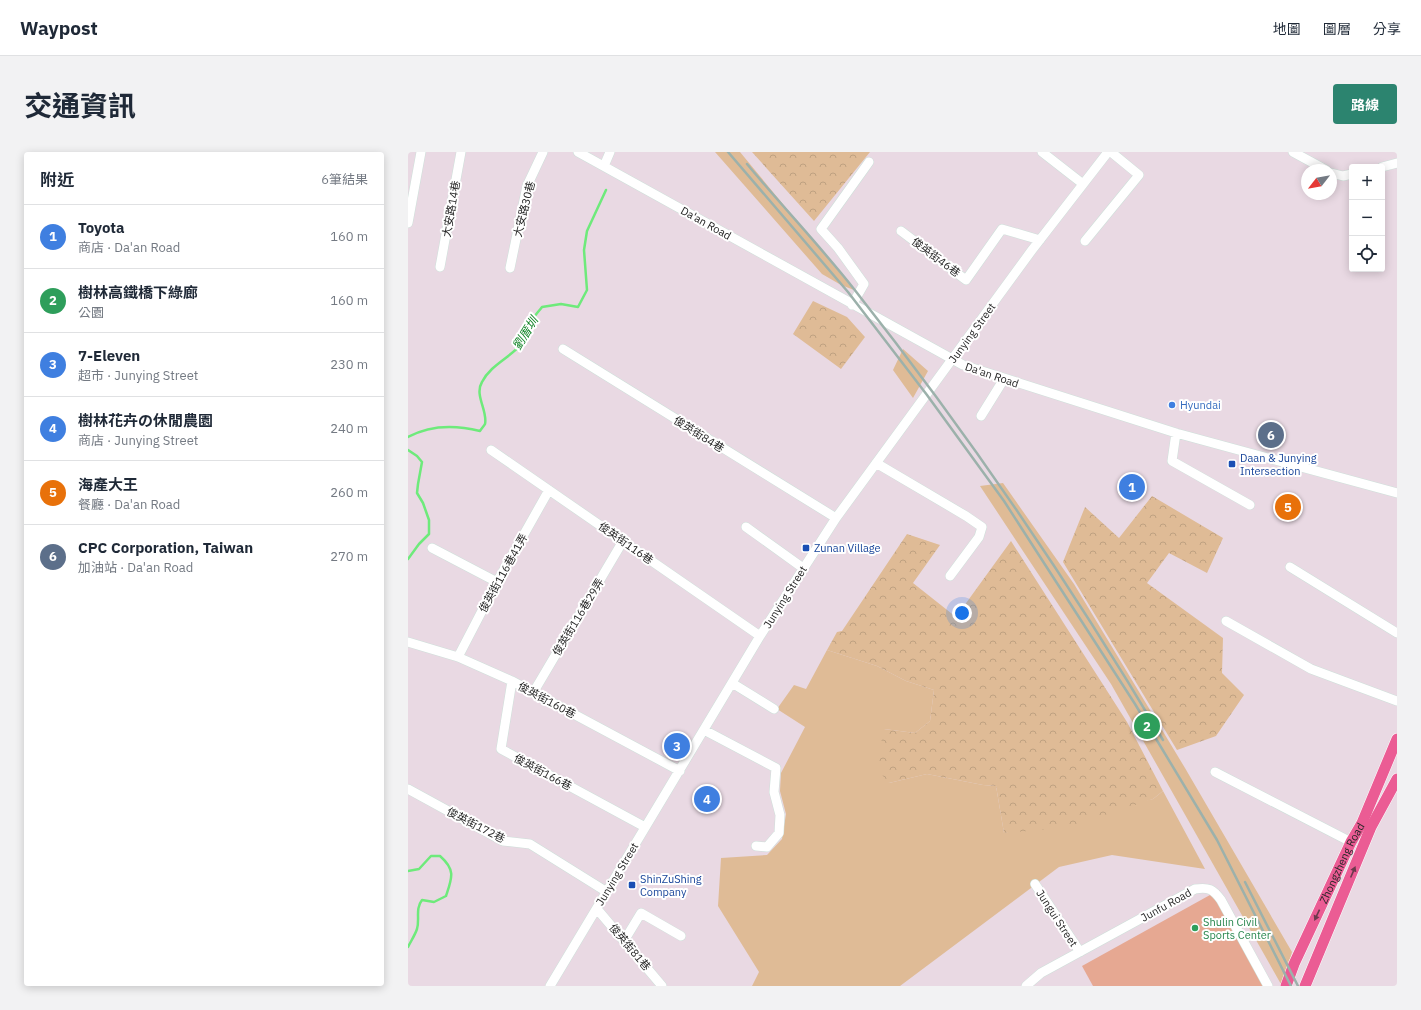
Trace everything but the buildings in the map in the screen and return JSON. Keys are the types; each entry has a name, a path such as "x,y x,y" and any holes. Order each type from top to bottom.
{"main road":[{"name":"Zhongzheng Road","path":"1305,986 1367,825 1397,739"},
{"path":"1367,825 1393,777 1397,759"},
{"name":"Zhongzheng Road","path":"1286,986 1294,964 1351,842 1367,825"}],"street":[{"path":"408,223 421,152"},
{"name":"大安路14巷","path":"440,267 461,152"},
{"name":"大安路30巷","path":"510,268 527,186 543,152"},
{"name":"Da'an Road","path":"578,152 963,366 1226,448 1397,493"},
{"path":"604,166 610,152"},
{"path":"1042,152 1083,184"},
{"name":"Junying Street","path":"553,985 645,827 760,636 836,518 1040,240 1108,152"},
{"path":"1084,241 1139,175 1111,152"},
{"path":"1293,152 1315,164"},
{"path":"852,305 864,284 838,248 821,229 869,162"},
{"path":"1385,166 1397,163"},
{"path":"1337,174 1343,176 1349,175"},
{"name":"俊英街46巷","path":"901,231 966,280 1002,229 1040,240"},
{"name":"俊英街84巷","path":"563,349 836,518"},
{"path":"981,416 1004,379"},
{"path":"1176,433 1172,461 1250,505"},
{"name":"俊英街116巷","path":"491,450 760,636"},
{"path":"876,463 982,527 979,537 950,576"},
{"name":"俊英街116巷41弄","path":"458,657 497,582 549,490"},
{"path":"746,527 803,568"},
{"name":"俊英街116巷29弄","path":"533,693 623,541"},
{"path":"432,548 497,582"},
{"path":"1290,567 1397,633"},
{"path":"1226,621 1311,669 1397,701"},
{"name":"俊英街160巷","path":"408,642 458,657 512,682 680,771"},
{"name":"俊英街166巷","path":"512,682 501,749 645,827"},
{"path":"732,683 774,709"},
{"path":"704,730 776,768 774,792 780,815 779,833 767,847 756,846"},
{"path":"1214,772 1351,842"},
{"name":"俊英街172巷","path":"408,789 503,841 530,844 607,892"},
{"name":"Jungui Street","path":"1035,884 1080,952"},
{"name":"Junfu Road","path":"1026,986 1041,973 1195,889 1204,888 1214,891 1221,900 1268,986"},
{"name":"俊英街81巷","path":"597,909 662,986"},
{"path":"624,940 641,913 681,936"}],"green space":[{"path":"715,152 740,152 854,290 841,285 822,274"},
{"path":"752,152 870,152 814,221"},
{"path":"813,301 847,317 865,337 841,369 793,334"},
{"path":"903,349 928,371 913,398 893,370"},
{"path":"1003,483 1074,584 1185,768 1292,952 1283,986 1111,684 980,486"},
{"path":"1152,496 1223,538 1207,573 1169,553 1147,583 1223,638 1222,673 1244,695 1216,736 1177,750 1063,562 1085,507 1119,538"},
{"path":"907,534 940,545 913,583 956,617 1011,541 1127,722 1163,791 1153,799 1066,828 1004,833 996,786 983,785 927,774 889,783 876,768 884,729 915,733 930,721 934,690 906,681 877,666 827,650 837,632 842,631"},
{"path":"827,650 877,666 906,681 934,690 930,721 915,733 884,729 889,783 927,774 983,785 996,786 1004,833 1153,799 1163,791 1205,869 1112,855 1059,867 900,986 752,986 759,972 718,906 721,858 767,855 782,839 786,814 780,791 781,773 805,727 777,709 794,685 806,689"}],"shaded area":[{"name":"Shulin Civil Sports Center","path":"1219,890 1270,986 1093,986 1082,966"}],"waterway":[{"name":"劉厝圳","path":"408,437 425,430 443,427 480,431 485,424 485,414 480,398 480,387 486,376 496,365 523,342 528,334 533,319 542,307 561,304 578,307 587,290 584,250 587,231 606,190"},
{"name":"劉厝圳","path":"408,450 417,456 422,462 417,493 423,503 429,520 429,534 419,544 408,559"},
{"name":"劉厝圳","path":"408,871 419,869 431,856 440,856 451,870 451,879 446,896 434,902 422,900 420,903 417,929 408,947"}],"railway":[{"path":"728,152 848,292 927,395 1004,501 1135,704 1217,840 1291,986"},
{"path":"747,164 854,289 977,453 1016,509 1091,623 1163,740"},
{"path":"1245,882 1298,986"}],"place":[{"name":"Hyundai","path":"1172,405"},
{"name":"CPC Corporation, Taiwan","path":"1271,435"},
{"name":"Daan & Junying Intersection","path":"1232,464"},
{"name":"Toyota","path":"1132,487"},
{"name":"海產大王","path":"1288,507"},
{"name":"Zunan Village","path":"806,548"},
{"name":"樹林高鐵橋下綠廊","path":"1147,726"},
{"name":"7-Eleven","path":"677,746"},
{"name":"樹林花卉の休閒農園","path":"707,799"},
{"name":"ShinZuShing Company","path":"632,885"},
{"name":"Shulin Civil Sports Center","path":"1195,928"}]}
